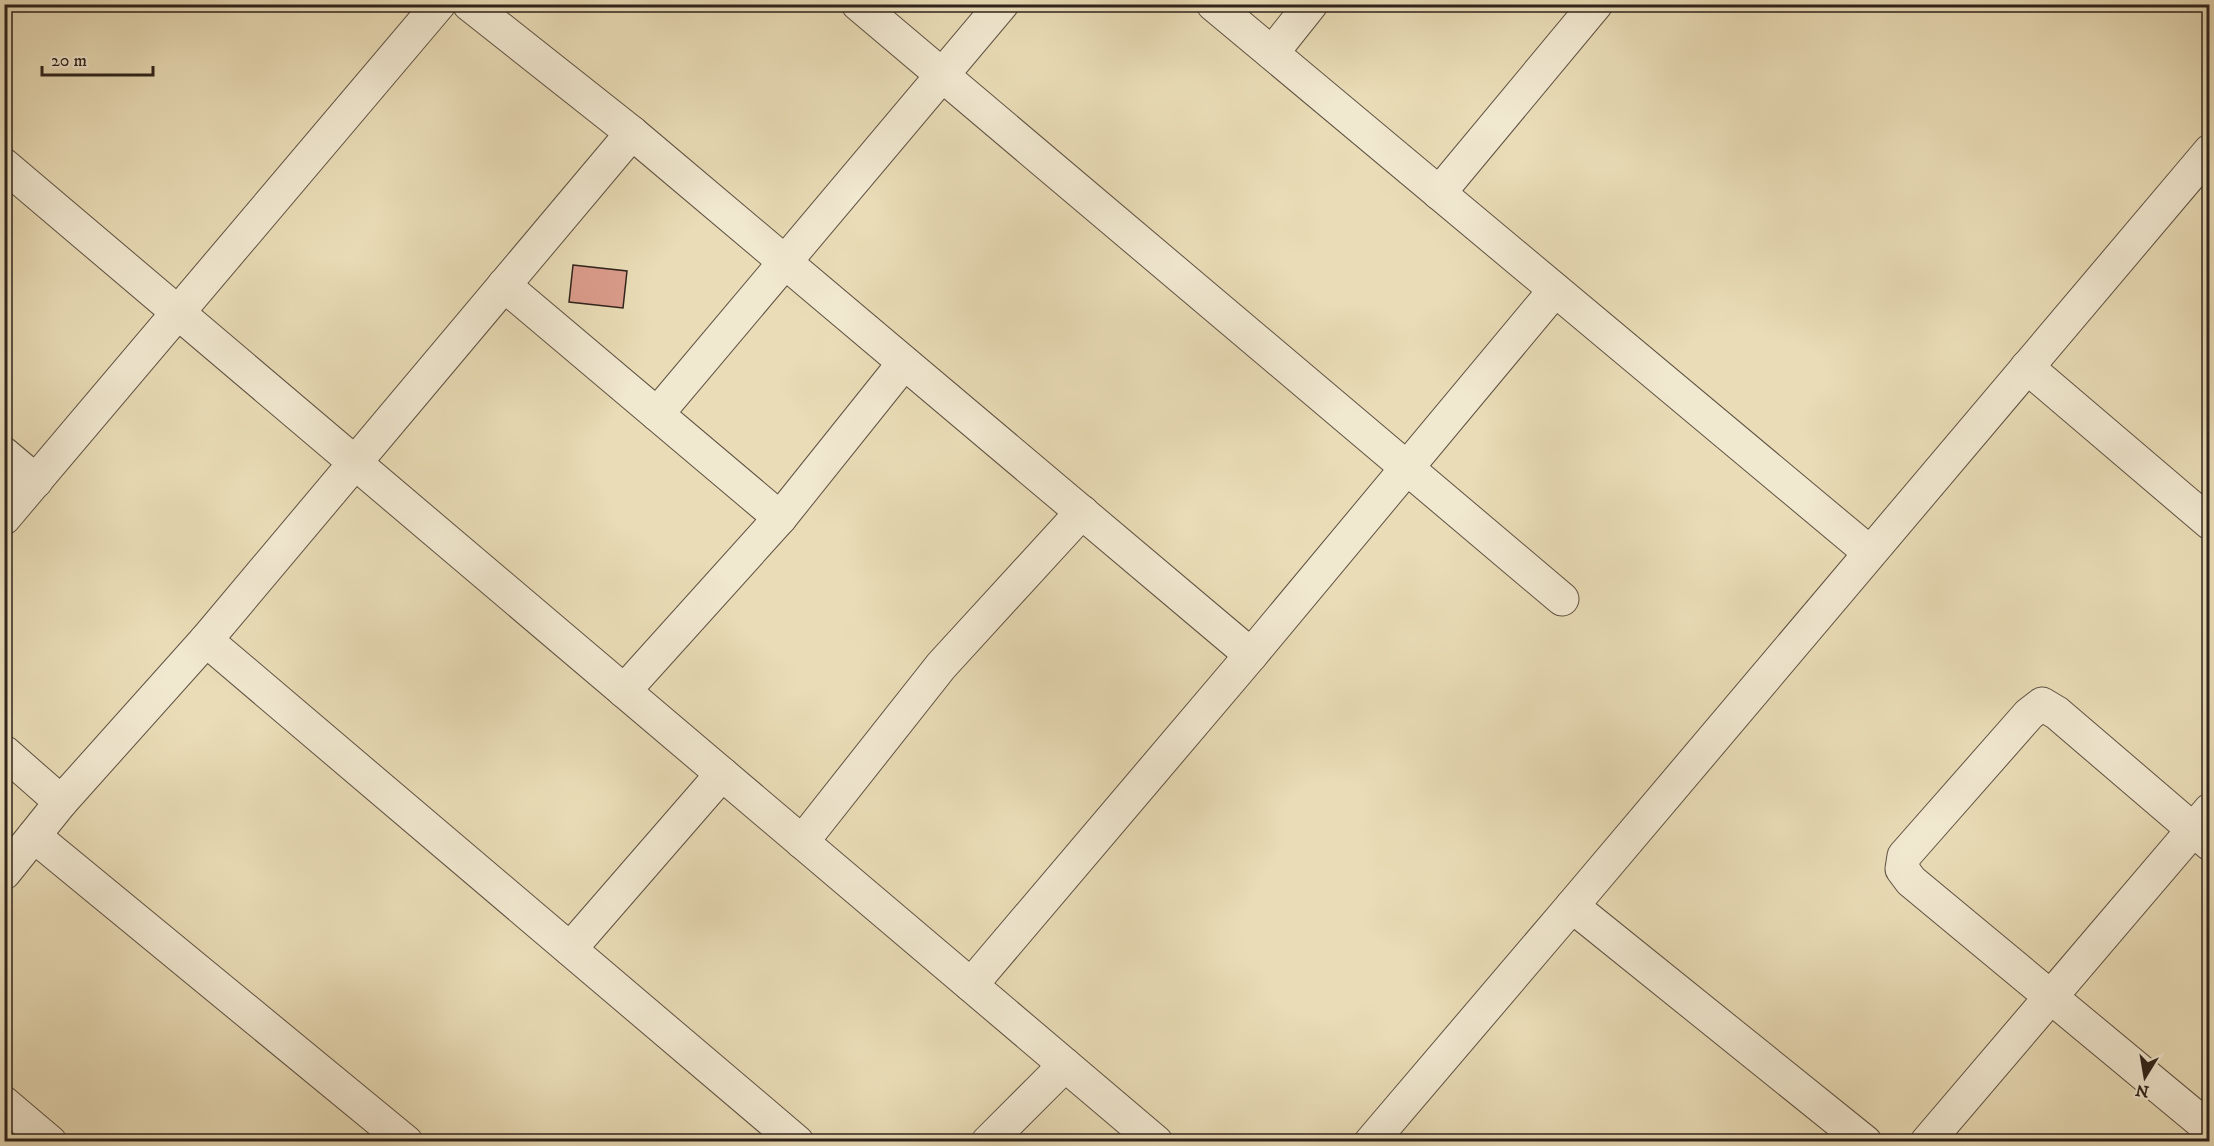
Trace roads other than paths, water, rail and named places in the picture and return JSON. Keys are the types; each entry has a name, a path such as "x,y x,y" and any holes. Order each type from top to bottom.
{"street":[{"path":"4,518 439,4"},
{"path":"469,4 632,133 1251,655"},
{"path":"858,4 1562,599"},
{"path":"657,414 1002,4"},
{"path":"1213,4 1869,552"},
{"path":"1272,53 1311,4"},
{"path":"1439,193 1596,4"},
{"path":"4,873 62,802 206,640 632,133"},
{"path":"1371,1142 2210,151"},
{"path":"4,165 1156,1142"},
{"path":"504,285 780,518"},
{"path":"971,985 1556,290"},
{"path":"624,690 780,518 904,363"},
{"path":"2027,367 2210,523"},
{"path":"4,454 36,481"},
{"path":"802,842 941,666 1082,512"},
{"path":"206,640 797,1142"},
{"path":"1928,1142 2051,997 2204,828 2057,713 2042,704 2029,714 1904,856 1902,869 1911,881 2051,997 2210,1129"},
{"path":"4,752 62,802"},
{"path":"570,949 722,774"},
{"path":"34,836 406,1142"},
{"path":"1572,906 1865,1142"},
{"path":"988,1142 1065,1065"},
{"path":"4,1103 50,1142"}]}
